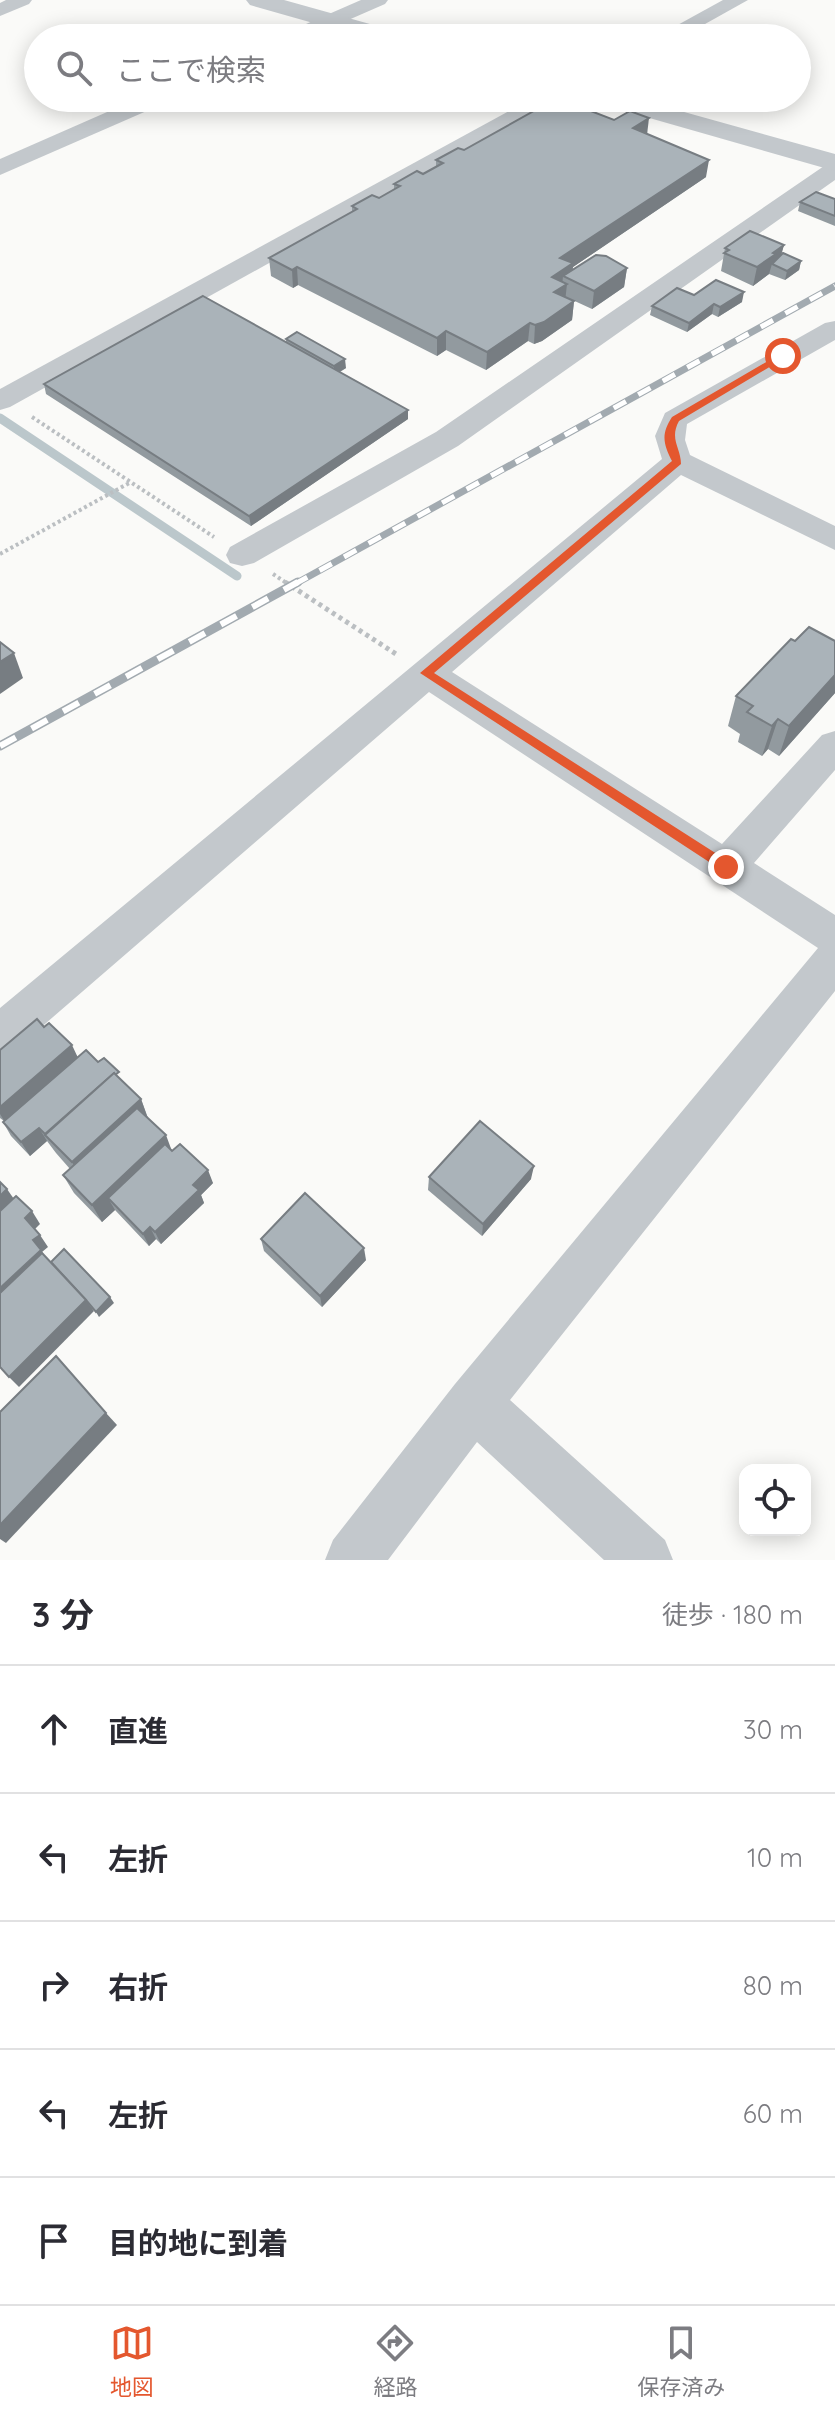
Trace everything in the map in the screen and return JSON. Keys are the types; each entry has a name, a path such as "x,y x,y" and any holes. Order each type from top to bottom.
{"street":[{"path":"0,10 22,0"},
{"path":"258,0 343,24"},
{"path":"320,24 378,0"},
{"path":"691,24 738,0"},
{"path":"0,168 126,112"},
{"path":"2,398 523,112"},
{"path":"653,112 835,166"},
{"path":"242,555 447,439 835,166"},
{"path":"835,329 675,419 669,430 669,444 678,461 835,539"},
{"path":"0,1035 678,461"},
{"path":"426,673 835,937"},
{"path":"726,867 835,745"},
{"path":"353,1560 474,1403 835,959"},
{"path":"474,1403 645,1560"}],"path":[{"path":"0,554 131,482"}],"building":[{"path":"532,112 593,112 614,120 633,112 649,118 633,128 709,160 560,258 573,263 552,277 567,284 554,292 574,301 544,322 530,323 487,352 446,331 437,338 297,267 292,270 269,258 357,209 352,206 372,195 379,198 400,186 394,184 417,171 423,174 443,163 436,160 458,148 464,150"},
{"path":"816,192 835,199 835,216 800,202"},
{"path":"750,231 784,245 757,267 724,253 729,250 725,248"},
{"path":"783,253 801,261 787,271 772,264"},
{"path":"596,255 606,256 627,268 594,291 563,276"},
{"path":"716,280 744,292 720,307 714,304 689,323 652,306 677,288 694,295"},
{"path":"203,296 408,410 249,516 44,384"},
{"path":"297,332 345,359 334,366 286,339"},
{"path":"809,627 835,641 835,675 789,726 778,719 772,726 747,712 753,706 736,696 791,639 795,641"},
{"path":"0,642 14,653 0,662"},
{"path":"37,1019 44,1027 49,1023 72,1045 0,1107 0,1050"},
{"path":"86,1050 98,1062 104,1058 119,1072 114,1073 45,1134 39,1128 21,1142 3,1122"},
{"path":"114,1073 141,1099 72,1162 45,1135"},
{"path":"137,1108 166,1135 92,1205 63,1175"},
{"path":"480,1121 534,1166 483,1224 429,1177"},
{"path":"165,1144 172,1151 180,1144 208,1170 193,1185 199,1190 155,1232 150,1227 143,1234 108,1198"},
{"path":"0,1182 7,1189 0,1196"},
{"path":"305,1193 364,1248 320,1296 261,1239"},
{"path":"16,1196 32,1211 25,1218 40,1235 33,1240 41,1250 0,1288 0,1211"},
{"path":"64,1249 110,1297 96,1312 51,1262"},
{"path":"42,1253 86,1300 9,1377 0,1367 0,1293"},
{"path":"56,1356 106,1413 0,1525 0,1412"}],"waterway":[{"path":"0,418 237,576"}],"railway":[{"path":"295,584 835,286"},
{"path":"0,746 298,582"}],"route":[{"path":"726,867 426,673 678,461 669,444 669,430 675,419 783,356"}]}
